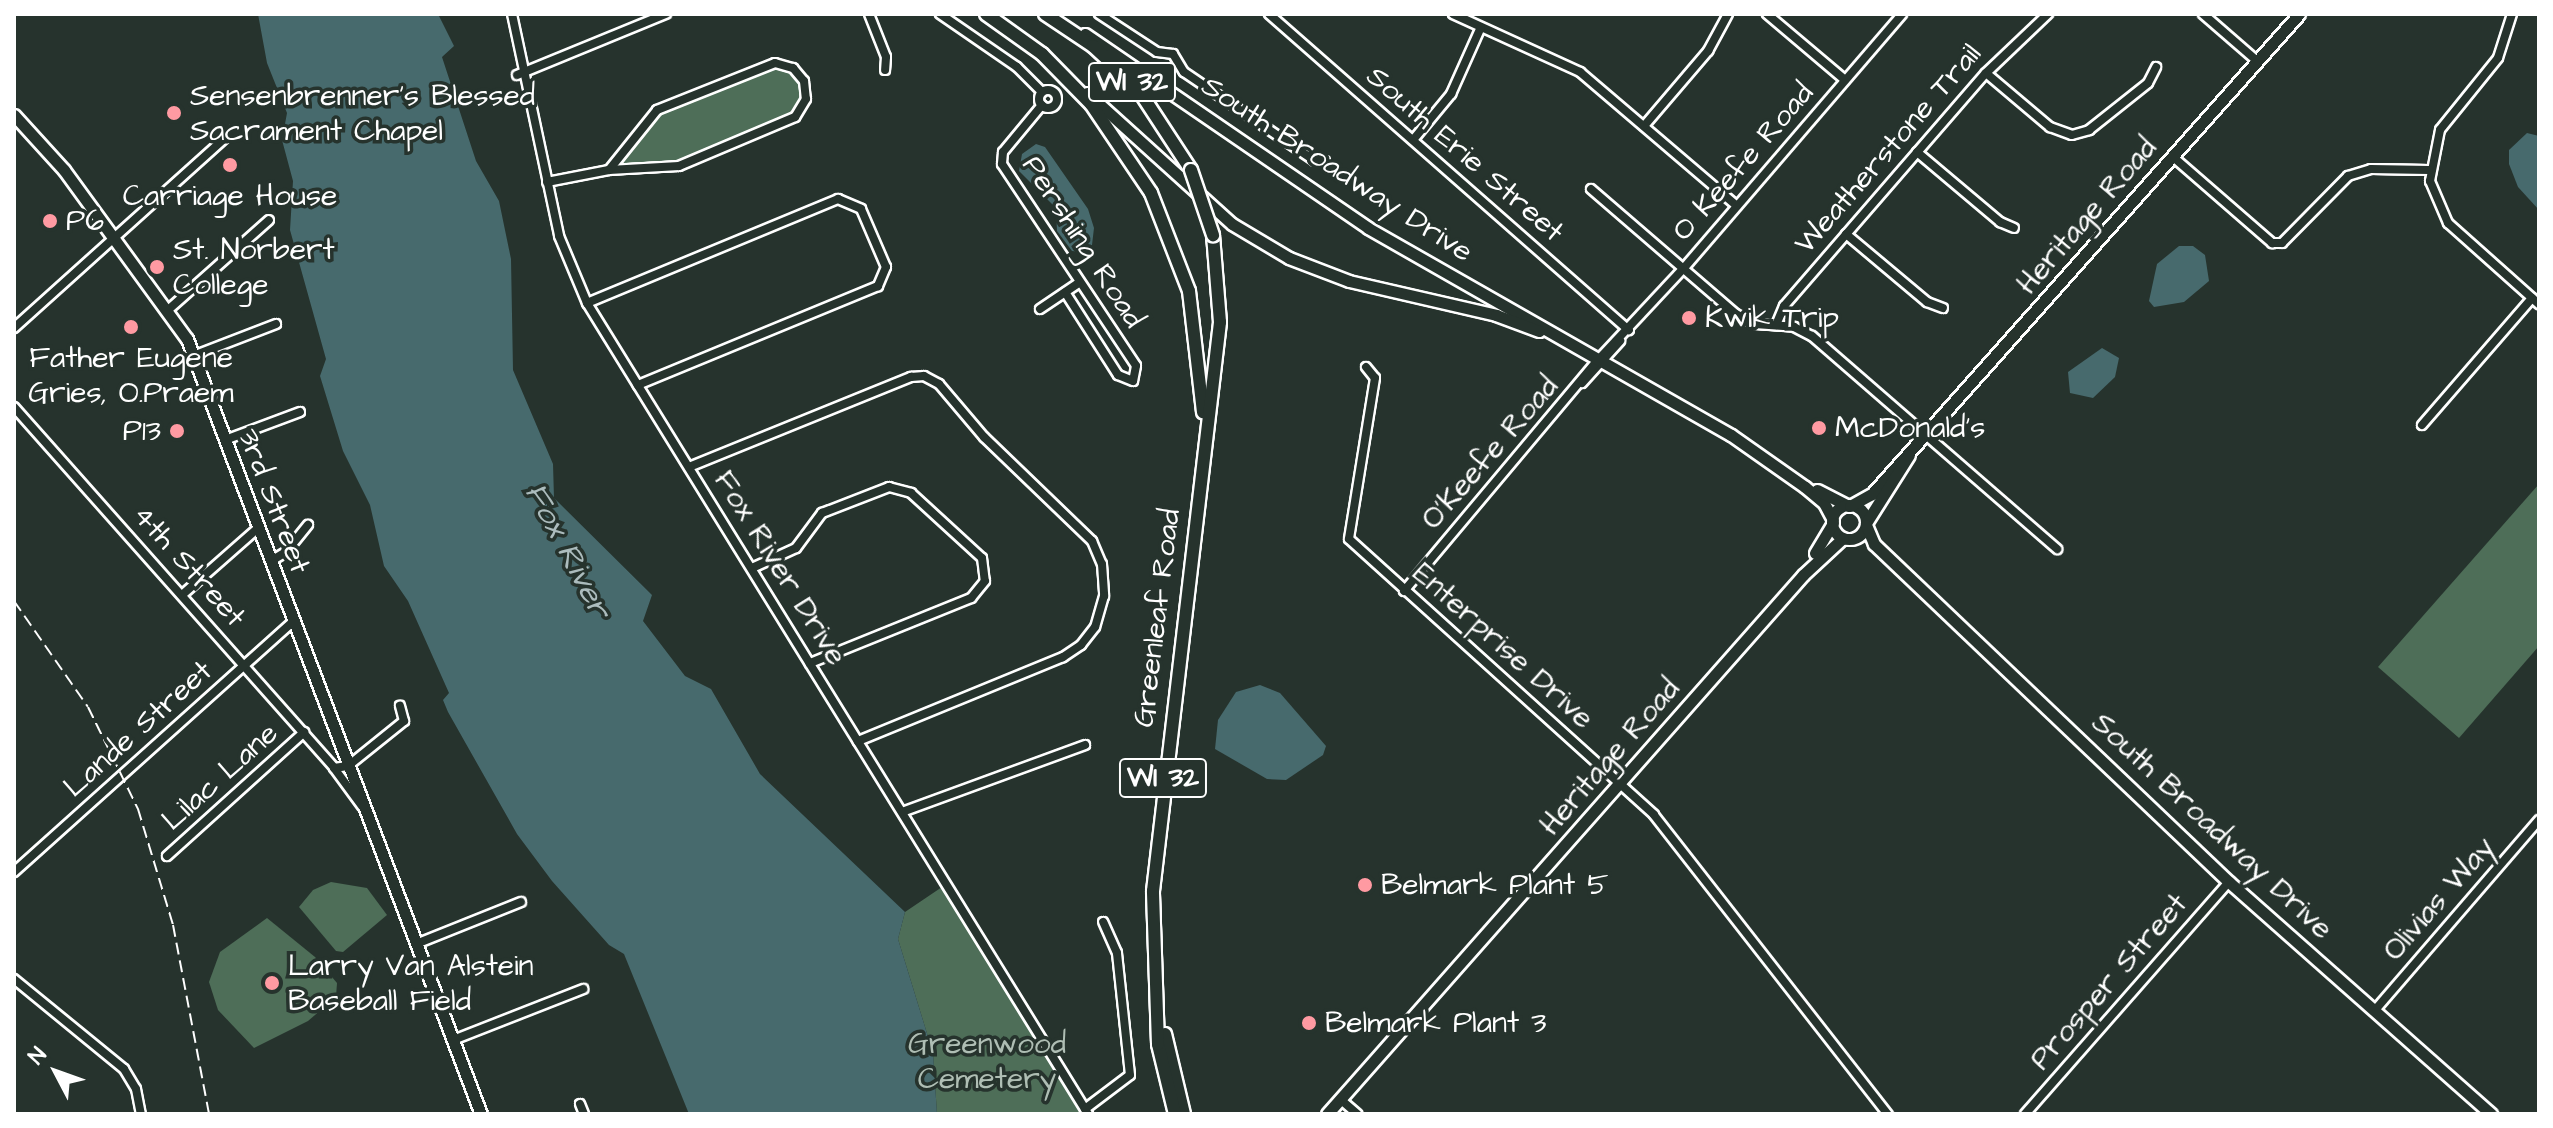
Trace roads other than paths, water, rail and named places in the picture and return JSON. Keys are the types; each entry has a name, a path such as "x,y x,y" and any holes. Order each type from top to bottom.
{"main road":[{"name":"South Broadway Drive","path":"986,14 1059,70 1194,192 1270,249 1329,275 1496,315 1558,337"},
{"name":"Heritage Road","path":"1849,506 1869,498 1891,467 1927,434 2299,14"},
{"name":"South Broadway Drive","path":"1047,15 1121,56 1368,228 1731,435 1824,503 1833,522"},
{"name":"WI 32","path":"1047,15 1093,46 1136,86 1191,170 1213,235 1220,322 1204,443"},
{"name":"WI 32","path":"1059,70 1122,144 1175,244 1196,322 1204,443"},
{"name":"3rd Street","path":"14,115 115,239 168,310 193,356 481,1114"},
{"name":"Greenleaf Road","path":"1175,1114 1161,1063 1156,842 1204,443"},
{"name":"Heritage Road","path":"1866,524 1911,451"},
{"name":"South Broadway Drive","path":"1805,487 1849,506"},
{"path":"1849,506 1862,511 1866,524 1859,536 1846,538 1833,522 1849,506"},
{"name":"Heritage Road","path":"1803,575 1833,522"},
{"name":"South Broadway Drive","path":"1866,524 1874,544 2229,882 2491,1114"},
{"name":"South Broadway Drive","path":"1846,538 1904,571"},
{"name":"Heritage Road","path":"1327,1114 1803,575 1846,538"},
{"name":"Greenleaf Road","path":"1157,992 1184,1114"}],"street":[{"name":"Fox River Drive","path":"512,14 521,74 568,265 587,303 1086,1112"},
{"path":"521,74 664,14"},
{"path":"869,14 886,57 885,70"},
{"path":"940,14 1017,67 1042,92 1042,105 1051,107 1057,99 1051,91 1042,92"},
{"path":"1099,14 1157,52 1173,54 1184,72 1315,161 1325,161"},
{"name":"South Erie Street","path":"1269,14 1629,330"},
{"path":"1453,14 1570,66 1737,206"},
{"path":"1644,126 1708,51 1728,14"},
{"path":"1767,14 1845,80"},
{"name":"O Keefe Road","path":"1620,340 1902,14"},
{"name":"Weatherstone Trail","path":"1776,325 1784,306 1986,73 2048,14"},
{"path":"2203,14 2256,60"},
{"path":"2422,425 2536,301 2448,223 2436,204 2429,170 2440,130 2498,58 2512,14"},
{"path":"1413,140 1451,94 1481,27"},
{"path":"547,182 609,170 679,166 790,120 804,106 804,81 793,68 775,63 657,110 609,170"},
{"path":"1986,73 2050,127 2072,135 2101,121 2148,83 2156,67"},
{"name":"Pershing Road","path":"1042,105 1003,152 1002,164 1077,284 1136,366 1137,378 1122,380 1065,292"},
{"path":"14,328 233,131"},
{"path":"1917,152 2000,222 2014,228"},
{"path":"2172,156 2272,243 2282,243 2348,176 2371,169 2429,170"},
{"path":"1591,189 1744,319 1812,336 2057,549"},
{"path":"587,303 838,199 856,203 875,237 886,272 876,288 638,385"},
{"path":"168,310 269,220"},
{"path":"1846,234 1927,302 1943,308"},
{"path":"1040,309 1077,284"},
{"path":"193,356 276,324"},
{"name":"O'Keefe Road","path":"1404,591 1620,340"},
{"name":"Enterprise Drive","path":"1366,367 1375,378 1347,530 1355,548 1620,782 1668,832 1888,1114"},
{"path":"689,467 911,377 935,380 969,421 1087,532 1104,576 1100,616 1089,636 1063,657 858,741"},
{"name":"4th Street","path":"14,407 328,757 363,807"},
{"path":"225,440 300,412"},
{"path":"752,568 796,548 822,513 889,487 911,493 968,544 986,568 976,594 810,663"},
{"path":"271,561 286,552 308,525"},
{"path":"182,595 258,528"},
{"name":"Lande Street","path":"14,872 293,622"},
{"path":"334,768 348,766 404,721 400,706"},
{"name":"Lilac Lane","path":"167,856 304,732"},
{"path":"902,812 1085,745"},
{"name":"4th Street","path":"328,757 348,766"},
{"name":"Olivias Way","path":"2375,1010 2539,820"},
{"name":"Prosper Street","path":"2025,1114 2229,882"},
{"path":"416,944 521,902"},
{"path":"1086,1112 1130,1075 1117,953 1103,922"},
{"path":"14,979 124,1069 136,1089 141,1114"},
{"path":"453,1040 583,989"},
{"path":"1340,1099 1357,1114"},
{"path":"580,1104 584,1114"}],"water":[{"name":"Fox River","path":"258,14 438,14 454,46 442,57 476,161 499,201 511,259 513,370 553,464 554,498 652,595 643,621 685,676 711,689 760,774 905,912 898,939 933,1053 937,1114 689,1114 624,954 609,945 552,881 517,834 448,712 443,700 449,693 408,601 384,566 370,505 343,451 320,376 326,359 290,230 293,181 282,140 287,113 267,63"},
{"path":"2527,133 2539,136 2539,210 2518,187 2509,164 2509,150"},
{"path":"1036,144 1045,147 1088,209 1094,228 1092,245 1083,252 1072,251 1057,231 1056,208 1019,171 1022,154"},
{"path":"2179,246 2193,246 2205,255 2209,281 2184,302 2154,307 2149,301 2157,264"},
{"path":"2102,348 2119,358 2115,377 2093,398 2070,393 2068,372"},
{"path":"1260,685 1280,693 1326,746 1323,755 1286,780 1267,779 1215,749 1218,720 1236,692"}],"railway":[{"path":"14,601 88,707 138,809 173,925 209,1114"}],"place":[{"name":"Sensenbrenner's Blessed Sacrament Chapel","path":"174,113"},
{"name":"Carriage House","path":"230,165"},
{"name":"P6","path":"50,221"},
{"name":"St. Norbert College","path":"157,267"},
{"name":"Kwik Trip","path":"1689,318"},
{"name":"Father Eugene Gries, O.Praem","path":"131,327"},
{"name":"McDonald's","path":"1819,428"},
{"name":"P13","path":"177,431"},
{"name":"Belmark Plant 5","path":"1365,885"},
{"name":"Larry Van Alstein Baseball Field","path":"272,983"},
{"name":"Belmark Plant 3","path":"1309,1023"}],"park label":[{"name":"Greenwood Cemetery","path":"987,1061"}]}
